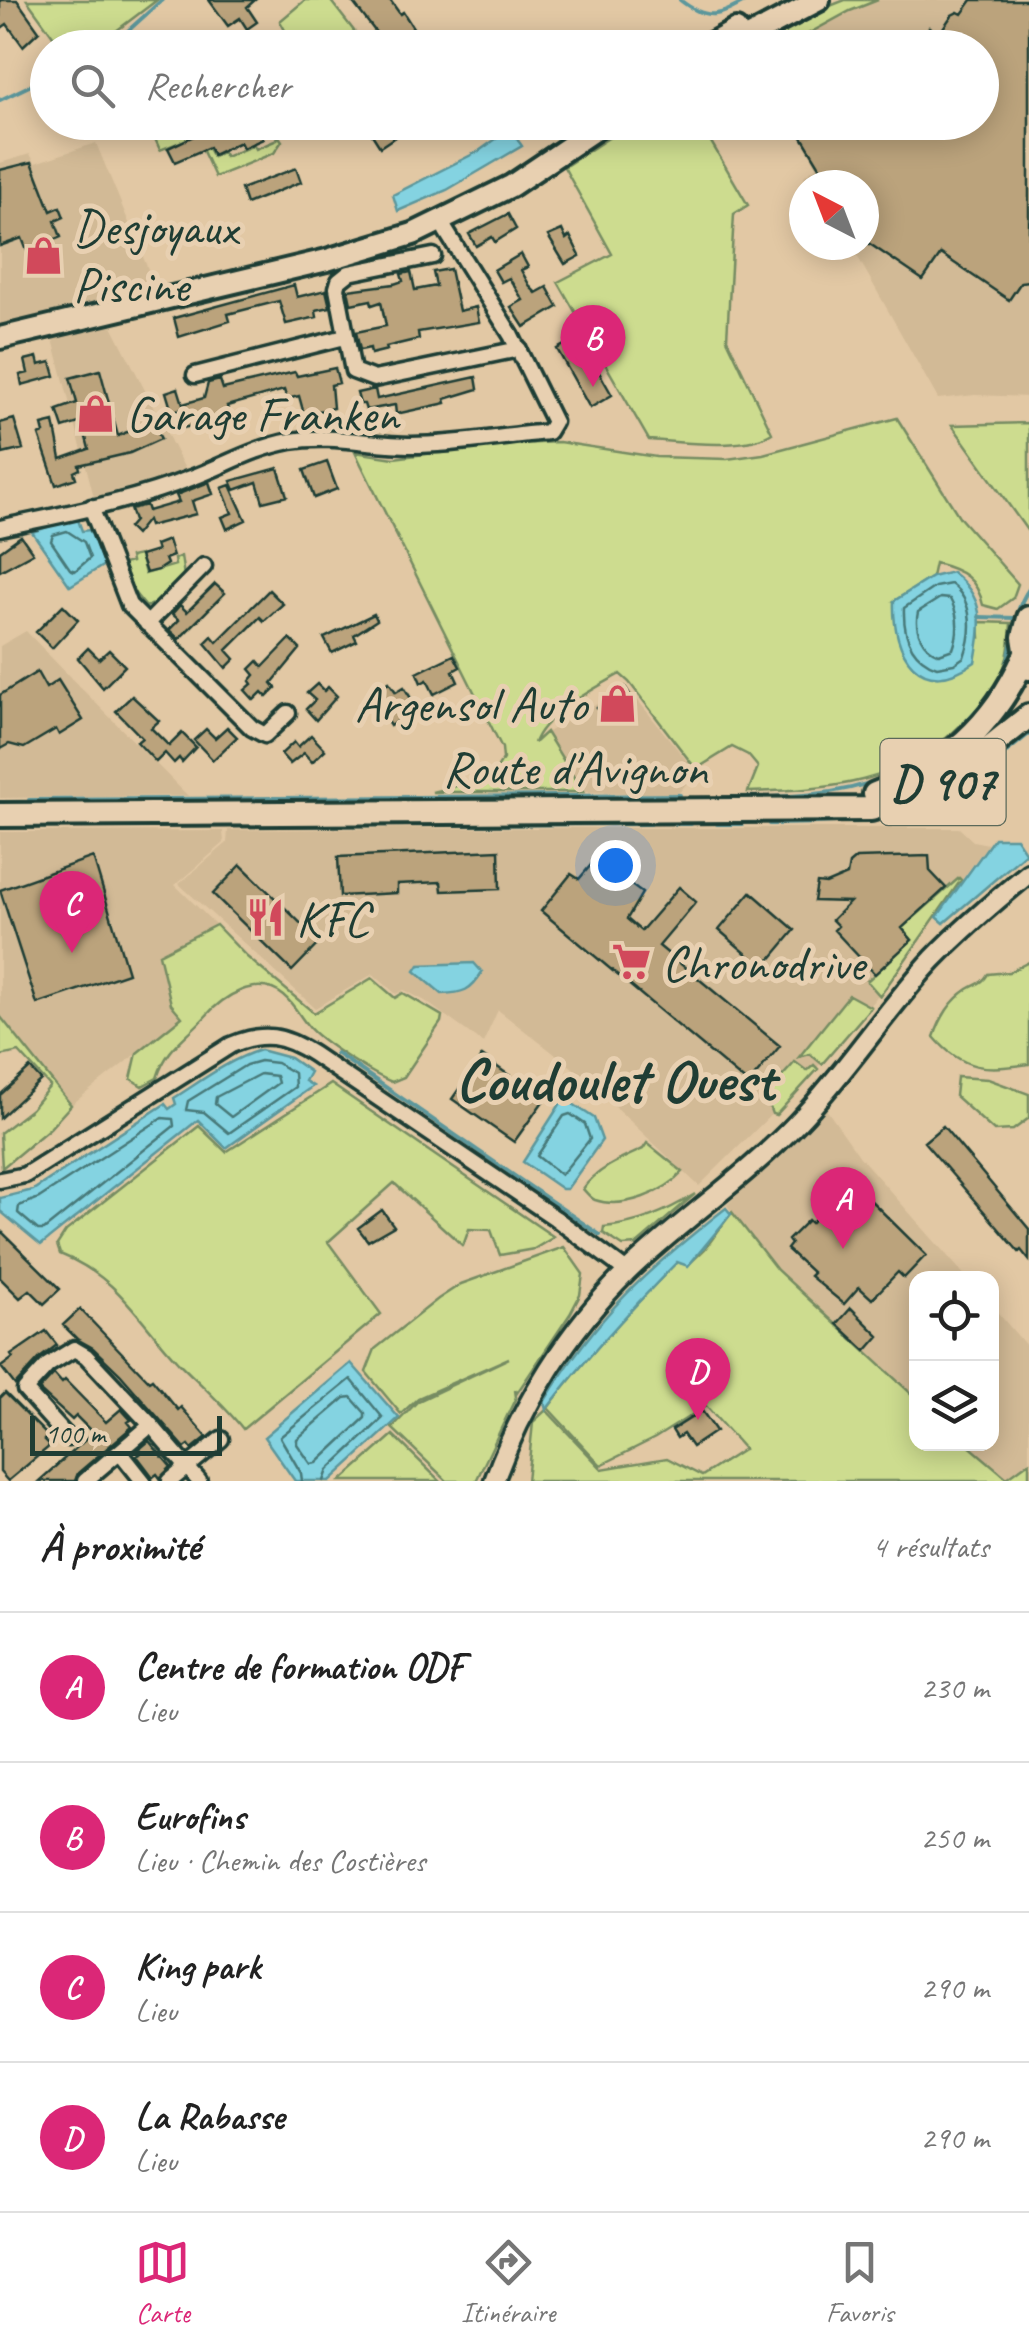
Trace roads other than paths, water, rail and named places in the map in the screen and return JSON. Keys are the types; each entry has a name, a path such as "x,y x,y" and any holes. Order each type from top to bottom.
{"main road":[{"path":"737,30 791,0"},
{"path":"761,30 818,0"},
{"path":"390,235 488,185 556,140"},
{"path":"0,338 244,278 333,245 442,222 512,186 580,140"},
{"path":"420,218 442,222"},
{"name":"D 907","path":"1027,663 1024,638 1029,618"},
{"name":"Route d'Avignon","path":"839,810 912,779 957,751 993,713 1027,663"},
{"name":"Route d'Avignon","path":"0,815 871,810 911,798 950,779 1029,716"}],"street":[{"path":"0,528 192,478 227,460 290,442 324,437 412,445 548,432 554,422 519,349 442,222 448,212 477,198 488,185"},
{"path":"434,256 344,276 337,288 352,371 374,379 519,349"},
{"path":"196,375 346,336"},
{"path":"91,507 129,604 147,624 252,728 265,735 288,713"},
{"path":"147,624 204,566"},
{"path":"494,1481 525,1410 581,1324 628,1272 726,1192 784,1138 932,961 987,907 1029,873"},
{"path":"0,1180 25,1175 230,1045 261,1035 275,1036 314,1054 628,1272"},
{"path":"68,1438 25,1390 48,1365 74,1349 125,1395 199,1481"},
{"path":"85,1481 151,1425"},
{"path":"170,1481 221,1439"},
{"path":"120,1452 144,1481"}],"water":[{"path":"494,140 518,140 522,146 447,190 398,211 393,195"},
{"path":"77,517 82,531 90,530 104,565 70,586 32,532"},
{"path":"952,572 971,592 979,612 975,662 956,673 925,674 904,654 894,601 932,577"},
{"path":"994,838 1016,838 1026,853 944,923 937,917"},
{"path":"474,963 482,972 470,987 456,993 442,994 415,971 419,965"},
{"path":"260,1050 290,1058 310,1072 305,1081 313,1086 226,1148 198,1120 41,1245 0,1211 0,1198 33,1190 165,1104 169,1109 176,1104 174,1098 215,1071"},
{"path":"564,1098 594,1118 602,1140 567,1189 523,1162"},
{"path":"726,1208 731,1214 688,1266 677,1262 609,1334 546,1410 544,1402 604,1319 671,1252"},
{"path":"351,1363 399,1418 330,1481 295,1481 264,1437"}],"waterway":[{"path":"129,30 162,0"},
{"path":"680,0 706,14 729,10 748,0"},
{"path":"0,100 30,86"},
{"path":"1001,679 1018,611 1029,589"},
{"path":"979,617 1015,618"},
{"path":"953,736 990,695"},
{"path":"957,787 1029,734"},
{"path":"723,798 826,793 886,777"},
{"path":"29,800 680,795"},
{"path":"769,824 877,817 939,796"},
{"path":"154,826 650,824"},
{"path":"676,824 691,824"},
{"path":"717,824 742,824"},
{"path":"336,1053 600,1235"}],"place":[{"name":"Desjoyaux Piscine","path":"43,255"},
{"name":"Eurofins","path":"593,387"},
{"name":"Garage Franken","path":"96,413"},
{"name":"Argensol Auto","path":"617,703"},
{"name":"KFC","path":"266,918"},
{"name":"King park","path":"72,953"},
{"name":"Chronodrive","path":"632,962"},
{"name":"Centre de formation ODF","path":"843,1249"},
{"name":"La Rabasse","path":"698,1420"}],"district":[{"name":"Coudoulet Ouest","path":"615,1079"}]}
